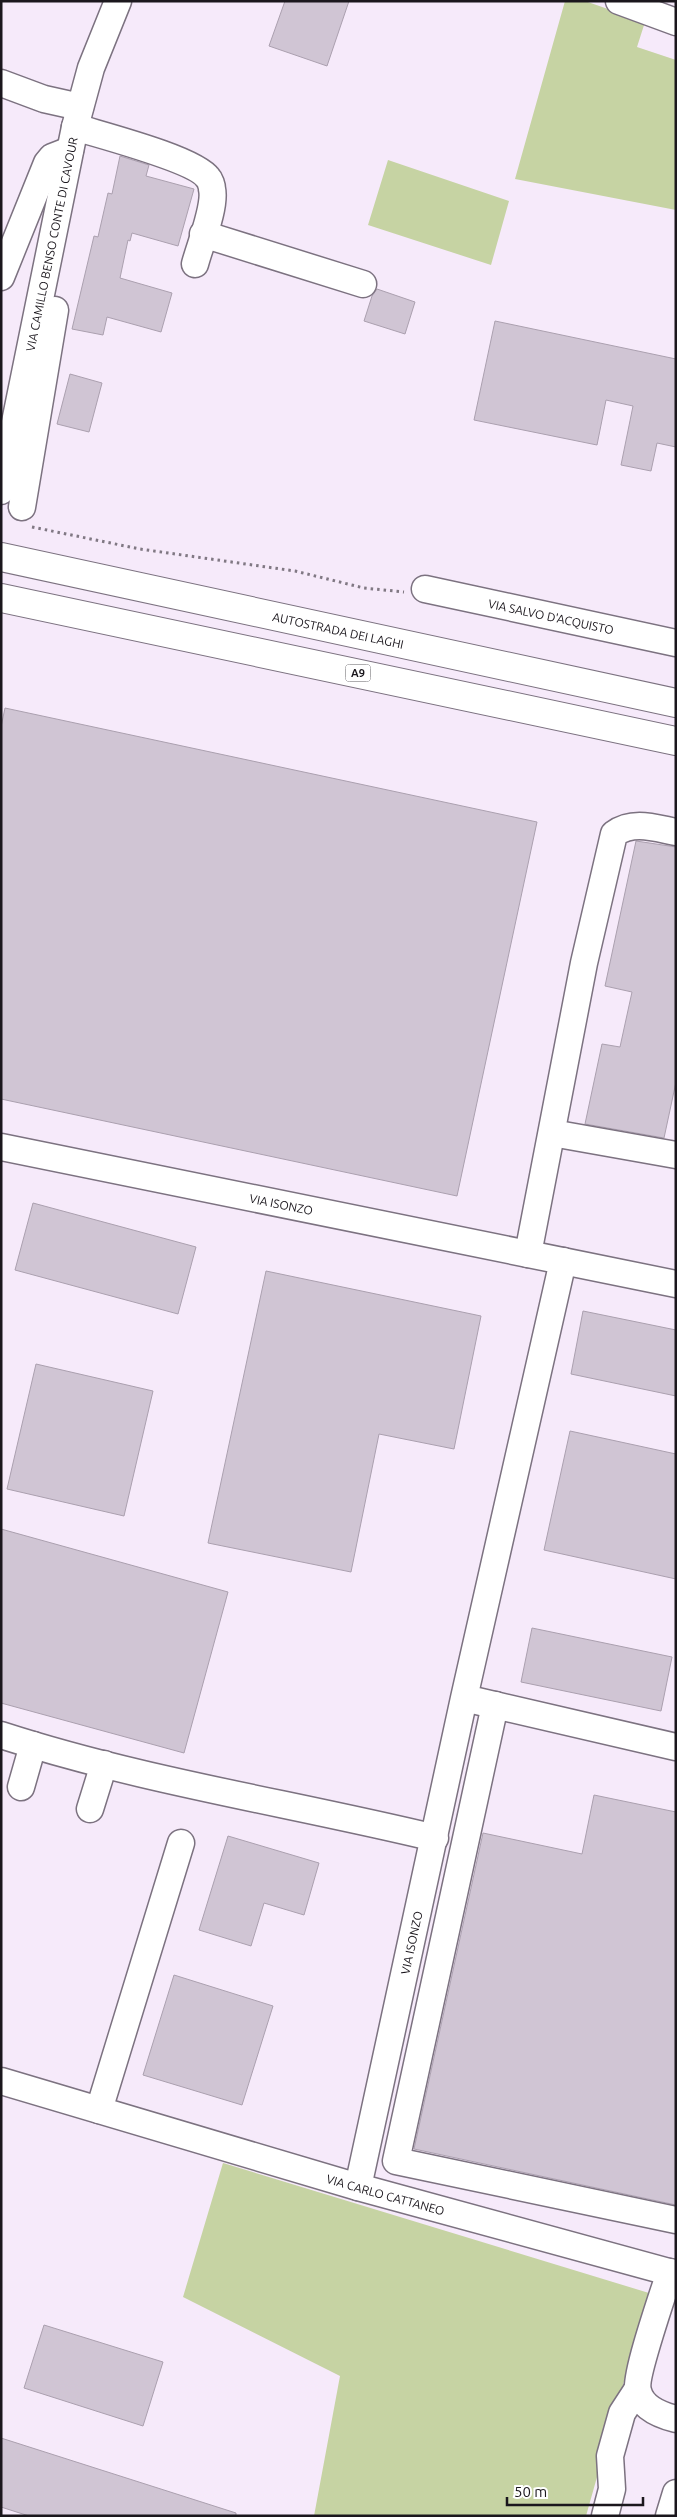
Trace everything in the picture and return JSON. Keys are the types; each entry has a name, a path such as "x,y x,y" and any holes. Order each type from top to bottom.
{"highway":[{"name":"AUTOSTRADA DEI LAGHI","path":"1,557 676,702"},
{"name":"A9","path":"1,598 38,614 490,701 676,741"},
{"path":"1,614 38,614"}],"street":[{"name":"VIA CAMILLO BENSO CONTE DI CAVOUR","path":"1,490 73,138 91,68 118,1"},
{"path":"619,1 676,22"},
{"path":"1,83 44,99 73,138 75,190 22,508"},
{"path":"73,138 164,155 193,167 208,177 213,190 195,264"},
{"path":"1,277 47,163 73,138"},
{"path":"203,234 364,284"},
{"name":"VIA SALVO D'ACQUISTO","path":"425,589 676,644"},
{"path":"528,1254 584,963 614,834 624,827 638,826 676,832"},
{"path":"552,1133 676,1155"},
{"name":"VIA ISONZO","path":"1,1147 676,1284"},
{"name":"VIA ISONZO","path":"358,2187 464,1698 563,1261"},
{"path":"464,1698 676,1747"},
{"path":"495,1705 396,2161 676,2220"},
{"path":"1,1735 182,1784 355,1819 435,1838"},
{"path":"21,1787 33,1744"},
{"path":"90,1809 104,1764"},
{"path":"99,2110 181,1843"},
{"name":"VIA CARLO CATTANEO","path":"1,2081 358,2187 673,2273"},
{"path":"606,2516 612,2489 610,2456 622,2414 637,2390 640,2372 673,2273"},
{"path":"637,2390 641,2399 654,2411 676,2419"},
{"path":"669,2516 676,2493"}],"path":[{"path":"22,508 23,520 31,526 44,531 140,549 295,571 364,588 401,592 425,589"}],"green space":[{"path":"565,1 585,1 645,22 637,47 676,60 676,210 515,179"},
{"path":"388,160 509,201 491,265 368,225"},
{"path":"223,2163 649,2293 586,2516 314,2516 340,2376 183,2297"}],"building":[{"path":"285,1 349,1 327,66 269,46"},
{"path":"120,156 149,165 146,176 194,189 178,246 132,233 130,241 128,240 120,278 172,293 161,332 107,317 103,335 72,329 94,236 98,237 108,193 112,194"},
{"path":"377,289 415,302 405,334 364,321 372,296"},
{"path":"495,321 676,359 676,447 657,443 651,471 621,465 633,406 606,400 597,445 474,420"},
{"path":"70,374 102,383 89,432 57,424"},
{"path":"5,708 537,822 457,1196 1,1099 1,727"},
{"path":"636,841 676,847 676,1082 664,1138 585,1124 602,1044 620,1047 632,992 605,986"},
{"path":"33,1203 196,1247 178,1314 15,1270"},
{"path":"266,1271 481,1316 454,1449 379,1434 351,1572 208,1543"},
{"path":"583,1311 676,1330 676,1396 571,1374"},
{"path":"36,1364 153,1391 124,1516 7,1489"},
{"path":"570,1431 676,1454 676,1579 544,1550"},
{"path":"1,1529 228,1592 184,1753 1,1703"},
{"path":"532,1628 672,1657 661,1711 521,1682"},
{"path":"594,1795 676,1812 676,2205 414,2149 483,1833 582,1854"},
{"path":"228,1836 319,1863 304,1915 264,1903 251,1946 199,1930"},
{"path":"174,1975 273,2006 242,2105 143,2075"},
{"path":"44,2325 163,2362 143,2426 24,2388"},
{"path":"1,2438 236,2513 236,2516 29,2516 1,2507"}]}
